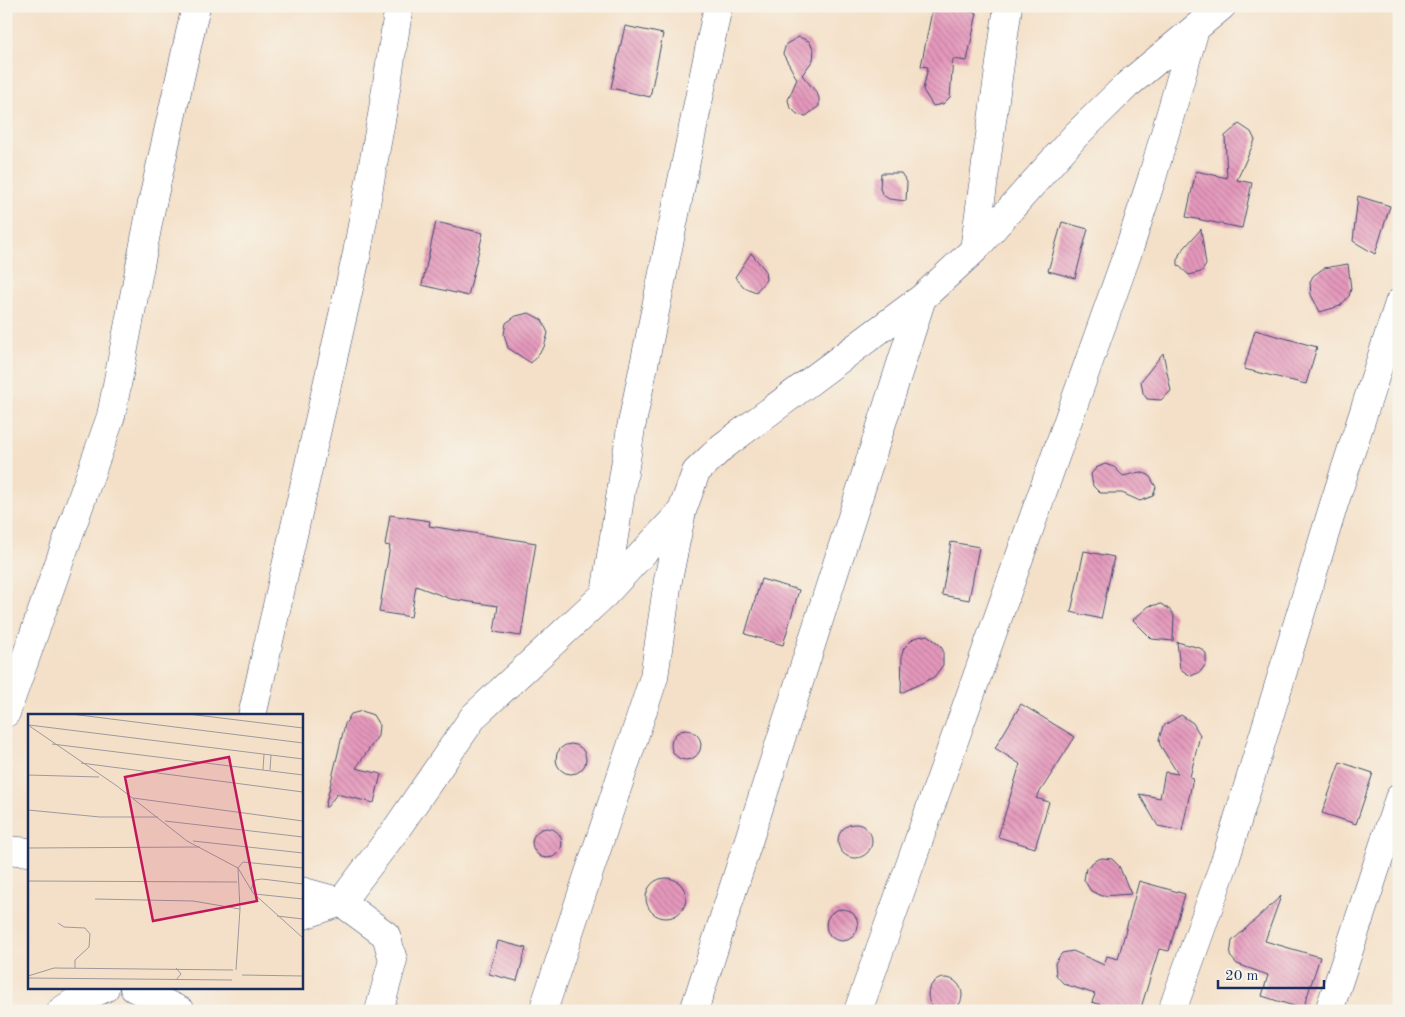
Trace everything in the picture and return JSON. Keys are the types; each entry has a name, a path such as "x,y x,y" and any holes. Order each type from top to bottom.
{"street":[{"path":"6,713 111,416 151,208 196,6"},
{"path":"252,714 357,253 382,115 399,6"},
{"path":"605,594 631,428 718,6"},
{"path":"974,250 1008,6"},
{"path":"543,1011 654,676 668,580 682,511 696,472 722,447 922,298 974,250 1076,136 1127,85 1155,64 1222,6"},
{"path":"858,1011 1129,249 1196,28"},
{"path":"694,1011 922,298"},
{"path":"1172,1011 1226,858 1334,504 1399,303"},
{"path":"302,916 341,902 395,831 474,716 605,594 682,511"},
{"path":"1329,1011 1399,798"},
{"path":"6,850 28,852"},
{"path":"302,891 341,902 386,935 393,960 379,1011"},
{"path":"70,1007 101,990"},
{"path":"138,990 181,1011"}],"building":[{"path":"933,6 946,6 977,13 967,61 953,59 950,97 943,104 933,106 923,90 928,67 921,66"},
{"path":"625,26 663,34 650,97 611,88"},
{"path":"799,37 809,41 814,50 813,60 802,75 819,98 819,106 806,116 797,114 790,107 788,100 797,79 783,54 786,44"},
{"path":"1239,124 1251,132 1255,140 1237,180 1252,183 1242,228 1186,217 1196,171 1227,178 1225,136"},
{"path":"881,173 901,173 907,182 906,201 889,199 883,195 880,189"},
{"path":"1358,196 1390,206 1375,254 1353,241"},
{"path":"436,222 483,233 468,296 422,285"},
{"path":"1062,222 1088,229 1075,278 1048,271"},
{"path":"1201,229 1206,265 1201,272 1189,275 1178,265 1178,258 1180,253"},
{"path":"751,253 765,270 766,280 756,292 744,287 735,277"},
{"path":"1348,264 1351,289 1349,296 1340,306 1320,312 1311,295 1310,282 1313,276 1324,268"},
{"path":"529,313 542,320 548,333 544,347 531,363 508,348 504,334 506,323 516,316"},
{"path":"1255,330 1317,347 1306,384 1244,369"},
{"path":"1163,353 1171,391 1161,400 1147,399 1143,393 1141,381"},
{"path":"1105,464 1114,467 1123,476 1140,472 1149,475 1156,487 1153,496 1140,501 1122,493 1100,493 1093,486 1091,474 1096,468"},
{"path":"390,515 430,521 429,526 536,543 521,636 494,632 498,606 451,599 416,586 411,617 379,612 390,546 385,545"},
{"path":"951,542 979,547 969,600 942,595"},
{"path":"1084,551 1114,557 1101,619 1071,612"},
{"path":"761,579 799,590 783,645 745,634"},
{"path":"1161,604 1174,615 1173,641 1152,639 1133,620 1149,606"},
{"path":"927,635 939,644 943,650 943,665 934,677 901,693 902,654 904,648 914,638"},
{"path":"1177,642 1200,648 1206,653 1206,664 1200,672 1191,676 1180,669"},
{"path":"1021,704 1075,737 1036,798 1049,802 1035,848 998,837 1020,764 995,748"},
{"path":"362,711 373,715 379,725 378,736 356,768 381,774 374,803 337,794 325,807 345,724 351,714"},
{"path":"1181,715 1193,723 1200,735 1190,777 1193,778 1182,831 1158,826 1139,794 1160,798 1165,772 1178,774 1160,745 1159,739 1163,726"},
{"path":"686,730 697,734 701,745 697,756 686,760 675,756 671,745 675,734"},
{"path":"571,744 582,748 586,759 582,770 571,774 560,770 556,759 560,748"},
{"path":"1340,762 1373,773 1356,824 1322,813"},
{"path":"855,824 867,829 872,841 867,853 855,858 843,853 838,841 843,829"},
{"path":"547,828 558,832 562,843 558,854 547,858 536,854 532,843 536,832"},
{"path":"1102,858 1112,859 1119,866 1131,894 1102,896 1091,891 1084,880 1086,868"},
{"path":"670,878 677,881 683,887 686,898 685,906 677,915 670,918 662,918 655,915 647,906 646,894 649,887 658,879"},
{"path":"1139,881 1185,894 1169,951 1159,949 1140,1011 1120,1011 1092,1002 1095,994 1064,984 1056,975 1055,963 1062,953 1073,951 1104,965 1107,956 1118,959"},
{"path":"1281,896 1265,941 1320,957 1303,1009 1262,996 1268,975 1237,964 1230,956 1232,941"},
{"path":"842,909 853,914 858,925 853,936 842,941 831,936 826,925 831,914"},
{"path":"498,941 526,948 517,981 489,974"},
{"path":"945,978 957,983 962,995 957,1007 945,1012 933,1007 928,995 933,983"}]}
